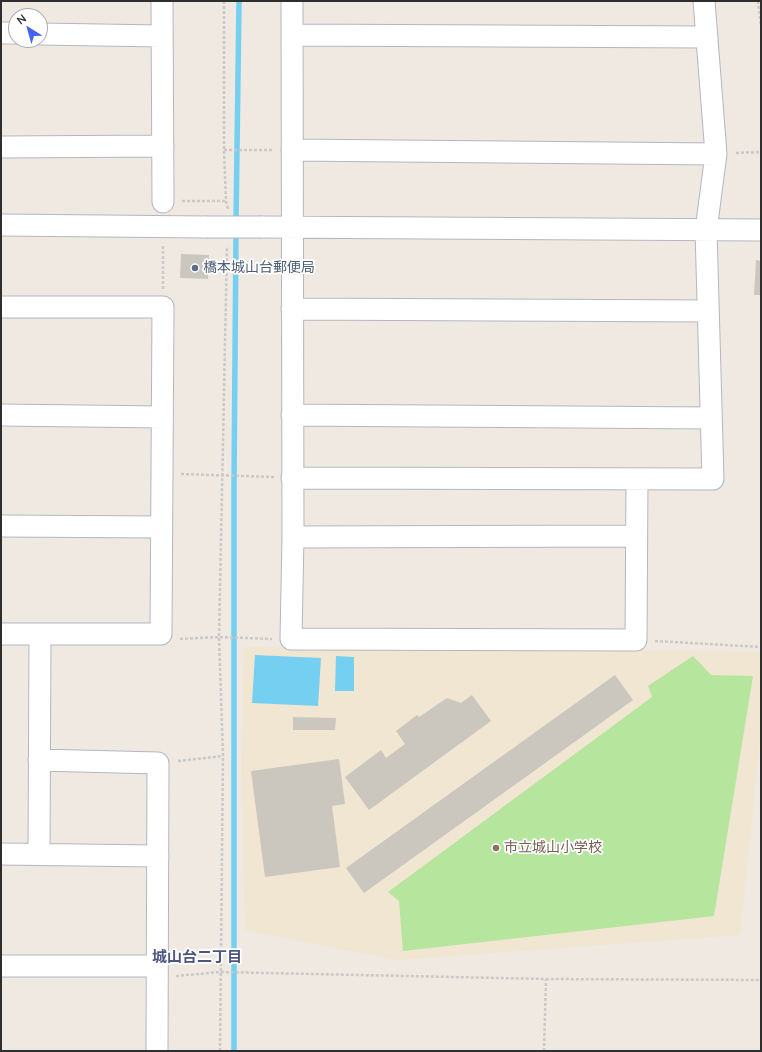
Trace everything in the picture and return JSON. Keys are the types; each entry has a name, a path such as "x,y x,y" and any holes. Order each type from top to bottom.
{"street":[{"path":"162,1 163,202"},
{"path":"292,1 293,537 291,639 636,640 637,479"},
{"path":"292,478 713,479 706,230 716,154 704,1"},
{"path":"48,34 161,36"},
{"path":"292,35 707,37"},
{"path":"1,147 163,146"},
{"path":"292,150 716,154"},
{"path":"1,225 761,230"},
{"path":"1,307 163,307 161,634 1,634"},
{"path":"292,309 708,311"},
{"path":"1,415 162,417"},
{"path":"292,415 711,418"},
{"path":"1,526 161,527"},
{"path":"293,537 636,536"},
{"path":"39,854 40,634"},
{"path":"40,760 158,763 157,1051"},
{"path":"1,854 158,856"},
{"path":"1,966 157,972"}],"path":[{"path":"224,1 224,150 227,214"},
{"path":"758,1 761,26"},
{"path":"224,150 292,150"},
{"path":"716,154 761,152"},
{"path":"163,202 226,201"},
{"path":"163,227 163,307"},
{"path":"220,1051 223,756 219,637 227,243"},
{"path":"163,474 292,478"},
{"path":"161,634 163,640 219,637 291,639"},
{"path":"636,640 761,647"},
{"path":"158,763 223,756"},
{"path":"157,972 546,979 761,980"},
{"path":"544,1051 546,979"}],"shaded area":[{"name":"市立城山小学校","path":"244,647 761,652 761,730 740,935 397,960 245,930 241,766"}],"green space":[{"path":"693,656 711,675 753,676 714,916 403,951 399,901 388,892 652,697 648,686"}],"water":[{"path":"255,655 321,658 318,706 252,703"},
{"path":"336,656 354,657 354,691 335,691"}],"building":[{"path":"181,254 209,255 208,279 180,278"},
{"path":"756,260 761,261 761,295 754,295"},
{"path":"615,675 633,700 364,893 346,868"},
{"path":"472,695 491,721 369,810 345,777 381,750 386,758 405,744 396,731 417,715 419,717 447,698 461,703"},
{"path":"293,717 336,718 335,730 293,730"},
{"path":"339,759 345,804 332,806 340,867 265,877 251,771"}],"waterway":[{"path":"236,223 239,1"},
{"path":"234,1051 234,484 236,231"}],"place":[{"name":"橋本城山台郵便局","path":"195,268"},
{"name":"市立城山小学校","path":"496,848"}],"district":[{"name":"城山台二丁目","path":"197,957"}]}
